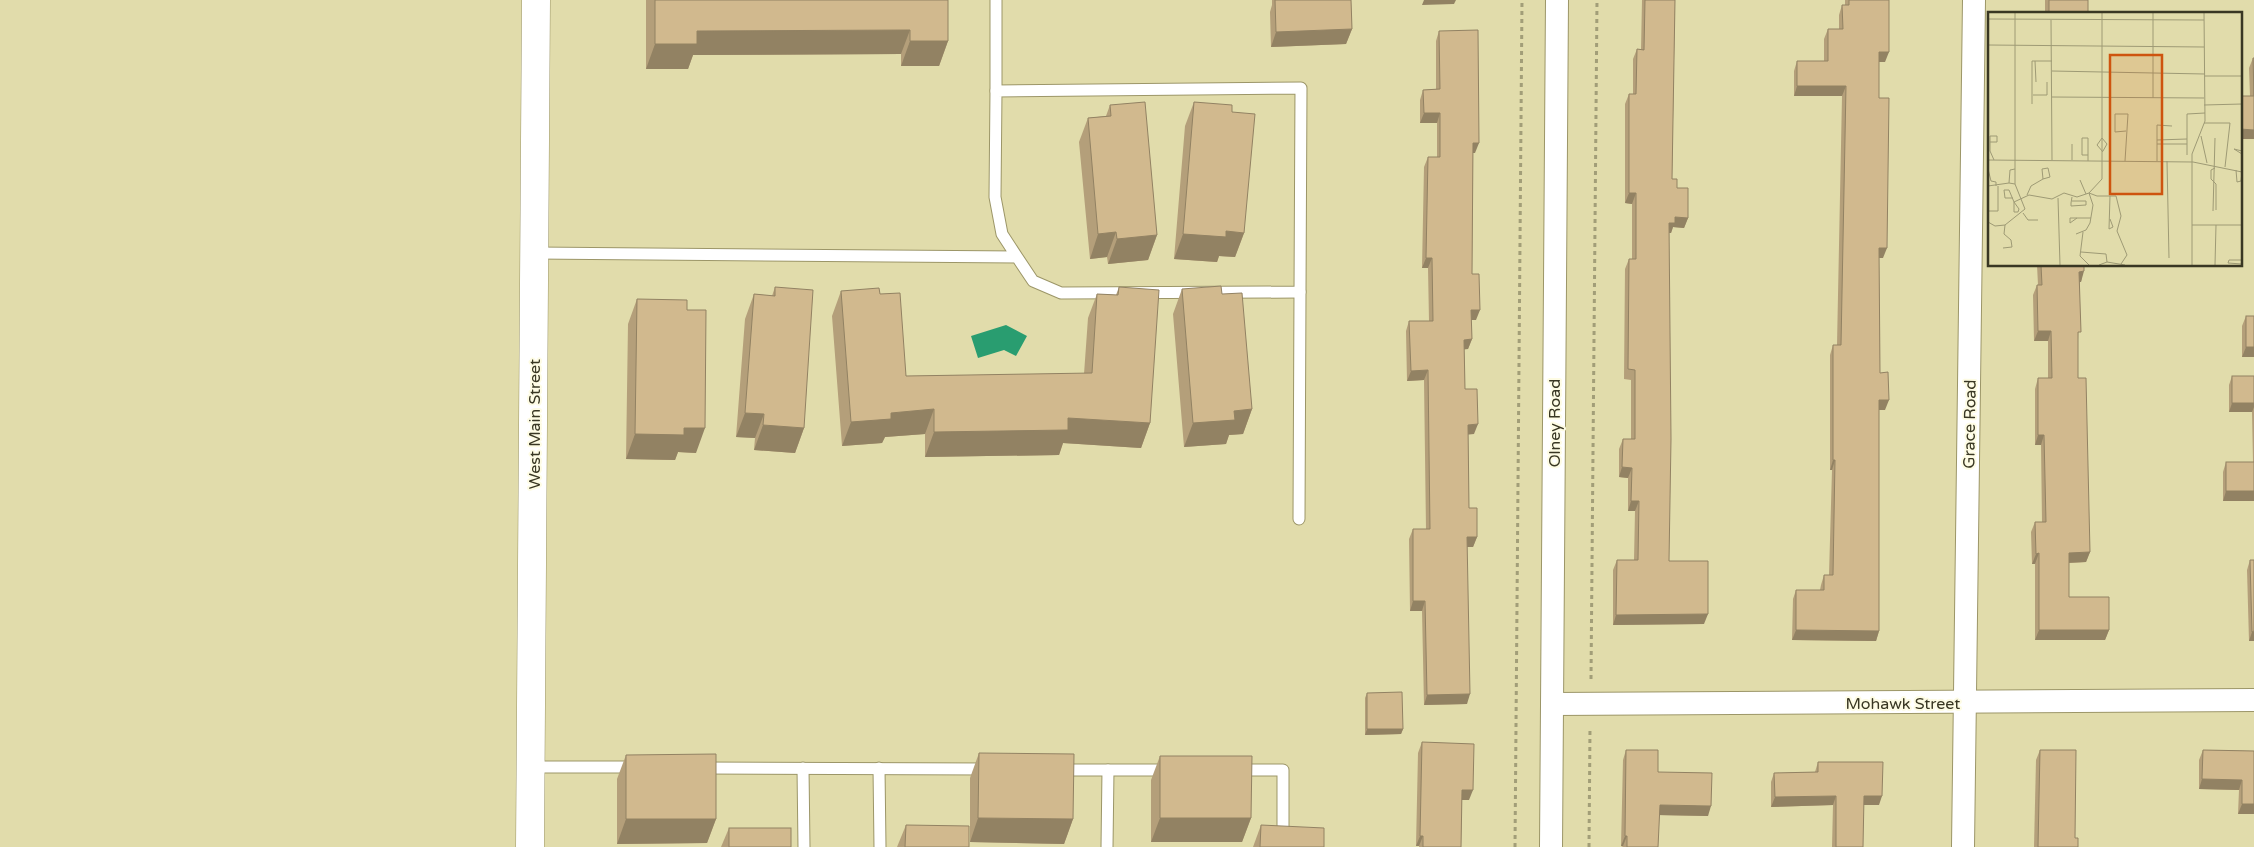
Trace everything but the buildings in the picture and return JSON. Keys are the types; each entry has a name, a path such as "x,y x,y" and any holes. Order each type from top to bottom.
{"main road":[{"name":"West Main Street","path":"530,847 536,0"}],"street":[{"name":"Olney Road","path":"1551,847 1557,0"},
{"name":"Grace Road","path":"1963,847 1974,0"},
{"name":"Mohawk Street","path":"1552,704 2254,700"}],"lane":[{"path":"996,0 995,197 1002,234 1033,280 1061,293 1300,292"},
{"path":"996,91 1301,88 1299,519"},
{"path":"535,253 1018,257"},
{"path":"531,767 644,767"},
{"path":"694,768 999,769"},
{"path":"803,768 804,847"},
{"path":"879,768 880,847"},
{"path":"1048,770 1176,770"},
{"path":"1107,847 1108,770"},
{"path":"1225,770 1283,770 1283,834"}],"path":[{"path":"1515,847 1522,0"},
{"path":"1589,847 1598,0"}],"shaded area":[{"path":"1006,325 1027,336 1016,356 1004,350 978,358 971,336"}]}
